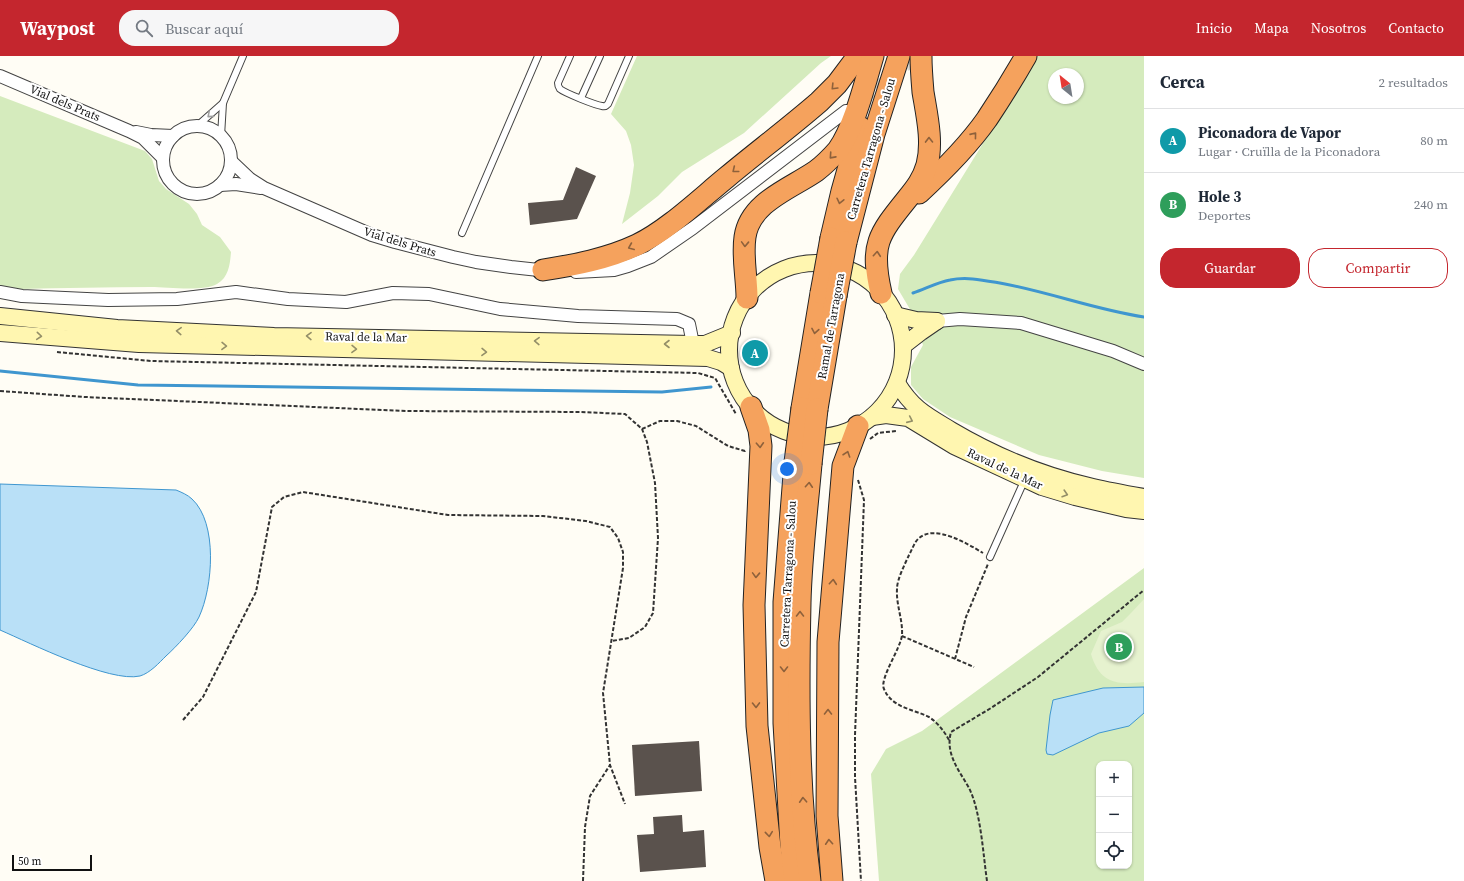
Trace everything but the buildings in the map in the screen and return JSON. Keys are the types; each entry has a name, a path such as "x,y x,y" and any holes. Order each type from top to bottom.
{"highway":[{"path":"543,270 580,264 608,257 638,245 661,230 819,102 837,84 858,56"},
{"path":"748,298 745,238 747,227 752,218 768,201 817,170 838,149 850,128 873,56"},
{"name":"Carretera Tarragona - Salou","path":"838,240 852,155 882,56"},
{"name":"Carretera Tarragona - Salou","path":"838,240 899,56"},
{"path":"881,293 876,264 877,246 888,223 918,186 924,176 928,163 929,123 923,91 921,56"},
{"path":"888,223 938,175 973,137 987,119 1026,56"},
{"name":"Ramal de Tarragona","path":"829,294 838,240"},
{"name":"Carretera Tarragona - Salou","path":"795,881 790,846 784,715 784,602 809,409 829,294"},
{"path":"744,412 759,430 761,446 754,605 756,726 770,847 776,881"},
{"path":"832,881 827,816 828,642 843,466 866,428"},
{"name":"Carretera Tarragona - Salou","path":"803,463 799,724 805,843 810,881"}],"street":[{"name":"Vial dels Prats","path":"0,76 143,138 163,158"},
{"name":"Vial dels Prats","path":"231,161 250,179 264,188 372,235 388,240 476,262 543,270 581,272 614,270 628,266 651,256 693,228 846,111"},
{"path":"197,126 210,129 221,136 229,147 231,161 228,174 220,185 213,190 195,194 179,189 172,183 167,176 163,158 165,150 173,136 180,131 197,126"},
{"name":"Vial dels Prats","path":"129,131 151,135 173,136"},
{"name":"Vial dels Prats","path":"220,185 236,184 264,188"},
{"path":"813,264 830,265 854,272 869,281 881,293 896,315 901,330 903,346 901,371 897,383 886,401 866,428 826,437 801,436 773,426 763,419 744,412 731,368 730,351 732,333 736,318 748,298 759,286 780,272 796,266 813,264"},
{"path":"0,292 22,296 108,300 178,299 236,292 288,299 346,302 393,293 429,294 500,309 578,316 677,319 689,324 693,344"},
{"path":"0,309 7,317"},
{"path":"896,315 916,320 937,321 960,319 1021,324 1113,351 1144,364"},
{"name":"Raval de la Mar","path":"7,317 117,328 274,336 705,344 732,333"},
{"path":"903,346 937,321"},
{"name":"Raval de la Mar","path":"0,333 139,344 708,358 721,362 731,368"},
{"name":"Raval de la Mar","path":"897,383 906,398 915,408 965,438 1006,458 1048,474 1092,487 1144,497"},
{"name":"Raval de la Mar","path":"866,428 892,416 908,418 954,446 1042,487 1075,497 1126,509 1144,511"}],"lane":[{"path":"221,136 223,103 243,56"},
{"path":"462,233 538,56"},
{"path":"570,56 558,86 561,90 602,106 608,104 629,56"},
{"path":"581,98 600,56"},
{"path":"197,126 223,103"},
{"path":"990,557 1025,479"}],"path":[{"path":"50,351 151,361 698,373 715,378 744,412"},
{"path":"0,391 85,398 406,411 580,412 625,414 642,429 647,442 655,483 658,538 653,613 644,626 629,638 612,641"},
{"path":"642,429 660,421 677,421 696,426 728,446 745,451"},
{"path":"866,428 878,433 893,430 900,431"},
{"path":"857,476 864,500 855,735 855,777 861,881"},
{"path":"183,720 203,697 256,592 272,507 284,497 303,492 448,515 543,516 586,521 610,527 618,538 623,552 623,568 603,693 610,765 625,804"},
{"path":"955,659 966,617 990,557 958,538 943,534 927,534 918,539 905,563 897,588 902,636 895,656 883,680 883,687 887,694 899,705 910,711 929,717 941,727 949,740 954,763 969,789 974,802 980,829 987,881"},
{"path":"949,740 951,732 1003,701 1038,677 1144,590"},
{"path":"902,636 974,667"},
{"path":"583,881 585,827 590,796 610,765"}],"green space":[{"path":"637,56 831,56 821,63 744,133 682,172 658,196 622,224 630,193 634,165 631,145 626,131 611,114"},
{"path":"1037,56 1144,56 1144,478 1102,471 1039,455 950,417 923,399 911,385 911,367 923,345 911,311 898,289 900,274 914,255"},
{"path":"0,96 145,151 152,159 159,181 166,189 189,204 197,214 202,225 220,237 231,252 229,266 224,278 217,284 203,288 135,287 20,289 0,287"},
{"path":"1144,568 1144,881 879,881 871,774 886,749 922,731"},
{"path":"1144,599 1144,682 1126,683 1111,680 1099,671 1091,654 1101,631 1122,622"}],"water":[{"path":"0,484 176,490 192,499 200,510 206,523 209,539 210,573 204,604 199,617 175,648 144,675 127,677 90,668 0,630"},
{"path":"1144,687 1144,713 1129,726 1099,733 1053,755 1047,754 1046,750 1053,700 1103,688"}],"waterway":[{"path":"913,293 945,281 957,279 978,279 1023,288 1109,310 1144,317"},
{"path":"0,371 138,385 662,392 711,387"}],"tunnel":[{"path":"862,99 918,56"}],"place":[{"name":"Piconadora de Vapor","path":"755,353"},
{"name":"Hole 3","path":"1119,647"}]}
